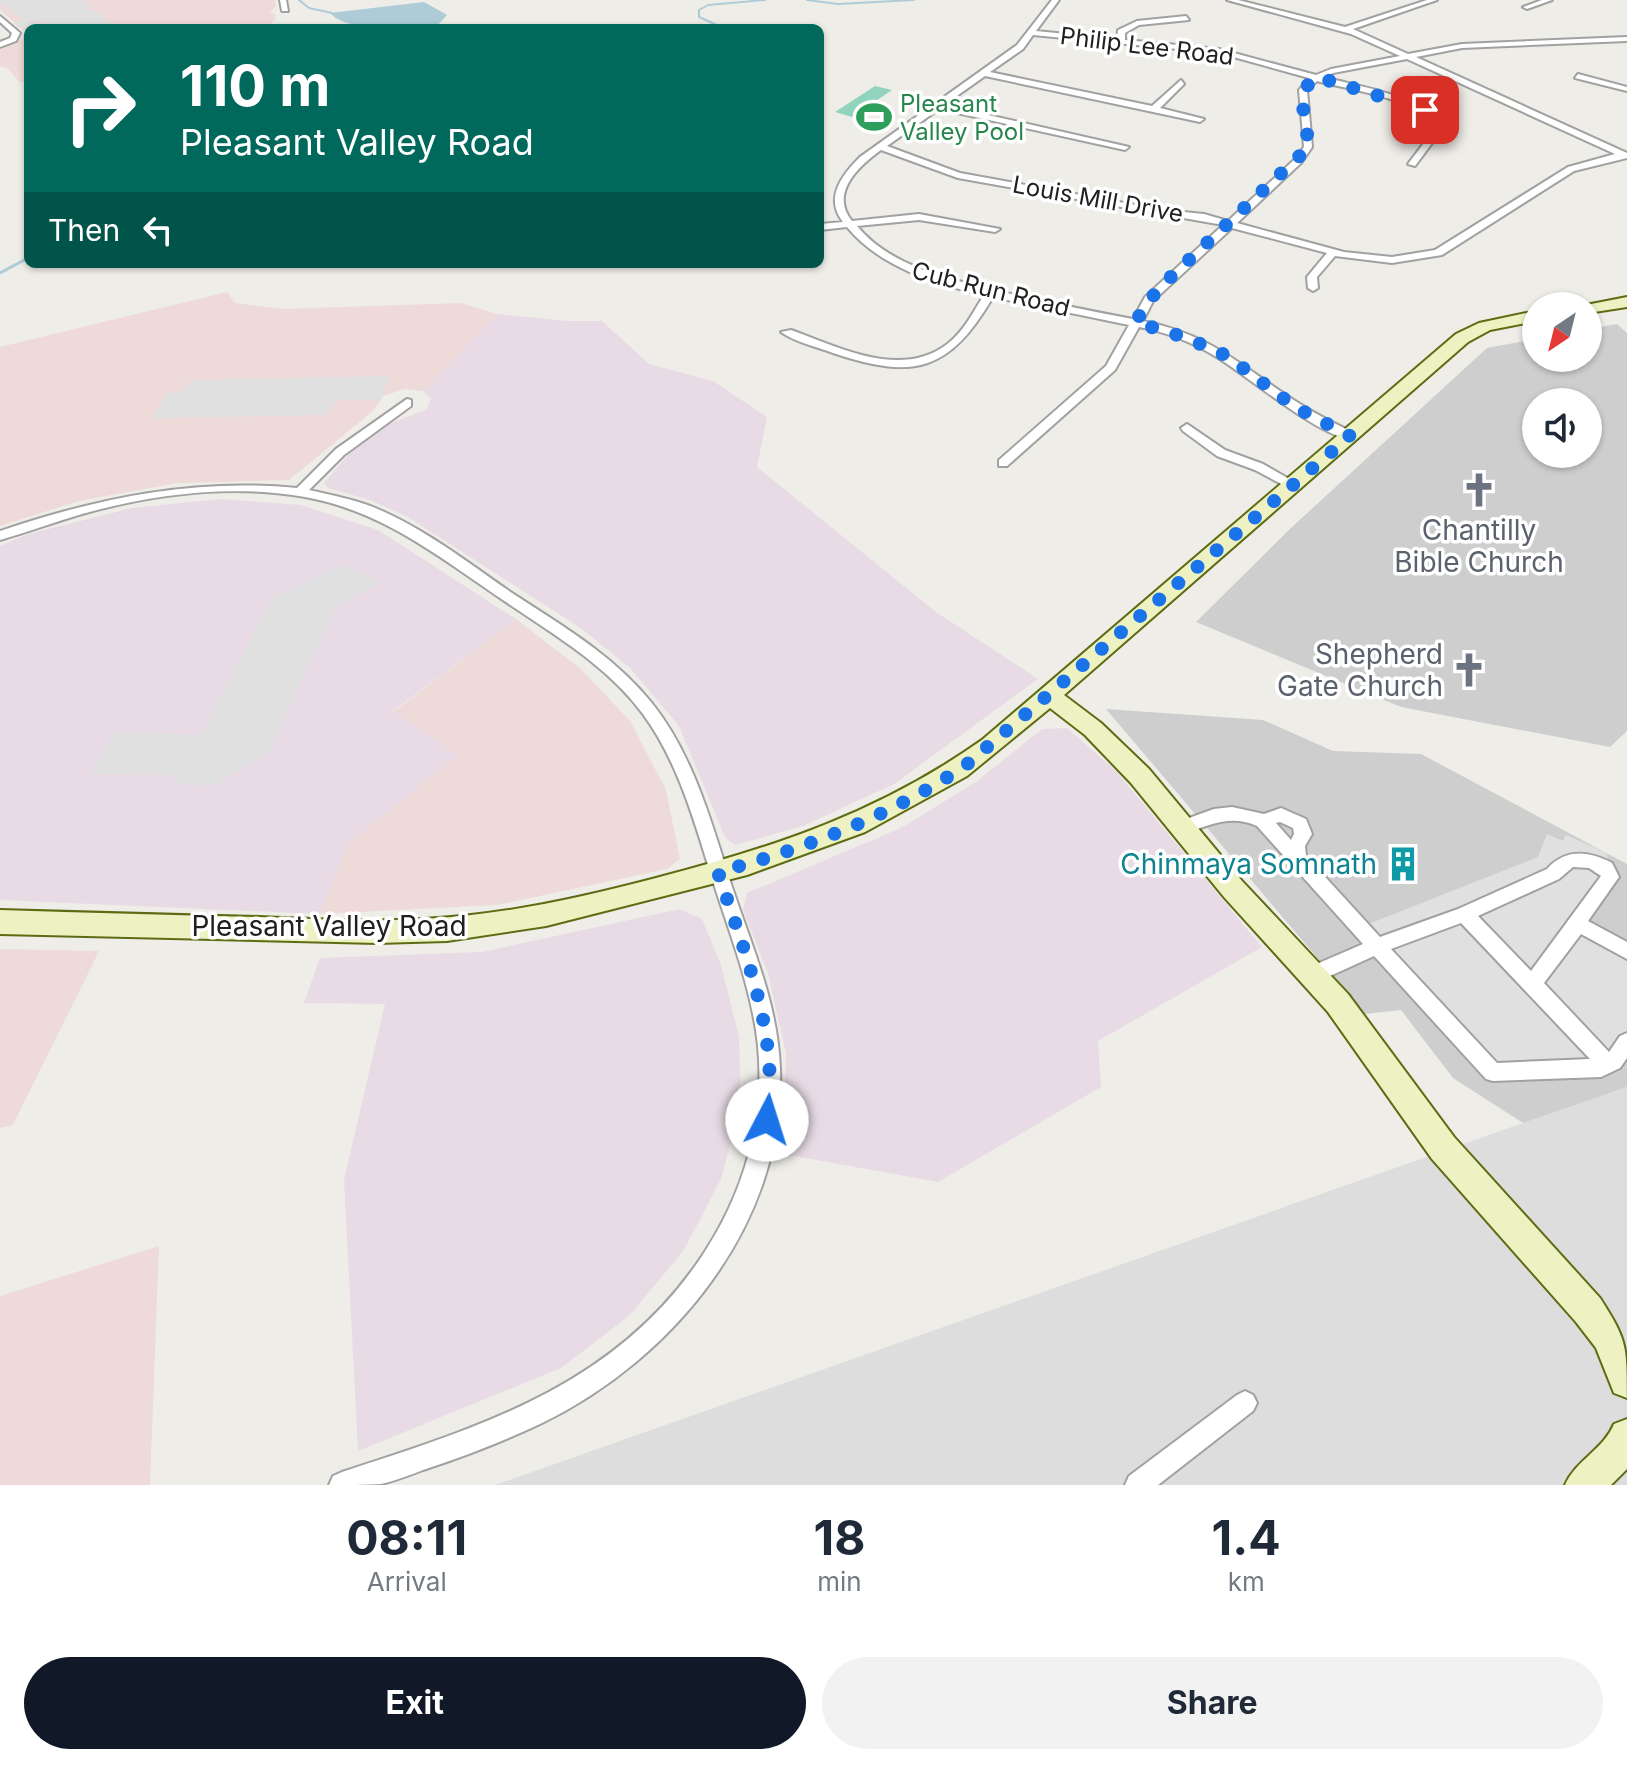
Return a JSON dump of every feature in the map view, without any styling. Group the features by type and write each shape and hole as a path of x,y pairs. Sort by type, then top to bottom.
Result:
{"main road":[{"path":"1602,306 1627,302"},
{"name":"Pleasant Valley Road","path":"0,922 353,932 448,929 563,912 784,854 859,826 894,809 965,766 1471,332 1522,319"},
{"path":"1048,695 1110,745 1367,1039 1443,1148 1608,1336 1627,1380"},
{"path":"1584,1485 1625,1445 1627,1437"}],"street":[{"path":"283,0 285,9"},
{"path":"847,224 839,198 846,176 881,147 1020,47 1056,0"},
{"path":"1230,0 1347,29 1625,155"},
{"path":"1252,5 1263,0"},
{"path":"1347,29 1434,0"},
{"path":"1527,7 1549,0"},
{"path":"0,18 16,33 13,39 0,45"},
{"path":"1121,42 1121,32 1130,25 1186,18"},
{"name":"Philip Lee Road","path":"1032,33 1219,51 1411,104 1434,117 1439,127 1412,164"},
{"path":"1003,463 1111,368 1135,322 1158,289 1307,149 1302,94 1317,77 1339,69 1472,45 1627,39"},
{"path":"984,73 1200,119"},
{"path":"1578,76 1627,89"},
{"path":"1154,109 1181,82"},
{"path":"938,106 1125,147"},
{"name":"Louis Mill Drive","path":"881,147 958,175 1230,223 1333,252 1392,260 1432,255 1448,248 1571,169 1625,155"},
{"path":"824,227 919,217 995,229"},
{"name":"Cub Run Road","path":"847,224 855,236 871,248 909,270 991,292 1135,322 1187,338 1227,356 1295,407 1350,436"},
{"path":"1313,288 1312,277 1333,252"},
{"path":"787,332 869,360 899,363 922,360 953,345 991,292"},
{"path":"300,492 340,452 407,403"},
{"path":"1187,428 1221,453 1292,484"},
{"path":"0,536 82,510 147,496 234,489 300,492 349,503 395,521 610,668 648,709 677,757 756,991 770,1061 765,1136 747,1195 729,1233 705,1271 661,1325 588,1386 546,1411 503,1431 342,1485"},
{"path":"1184,827 1225,811 1247,814 1263,821 1493,1072 1608,1065 1627,1042"},
{"path":"1263,821 1281,815 1300,824 1303,834 1296,846 1297,858"},
{"path":"1312,975 1377,946 1464,914 1553,874 1564,862 1579,858 1606,868 1610,877 1532,984"},
{"path":"1464,914 1608,1065"},
{"path":"1575,925 1582,923 1627,951"},
{"path":"1138,1485 1245,1403"}],"shaded area":[{"path":"0,0 275,0 276,6 270,12 276,15 270,24 24,24 24,30 0,10"},
{"path":"0,0 83,0 91,6 82,9 92,9 113,24 46,24 43,21 24,24 24,27 19,28 13,23 24,20 0,4"},
{"path":"24,34 24,83 0,66 0,49 22,39"},
{"path":"227,292 235,303 282,309 460,303 498,314 423,391 405,389 383,396 373,411 289,480 178,483 79,501 0,526 0,347"},
{"path":"498,314 602,321 649,364 713,381 767,417 757,467 936,612 1038,679 894,784 803,826 735,845 725,837 679,726 631,669 582,629 408,517 370,500 328,488 324,483 349,454 384,426 427,409 431,398 423,391"},
{"path":"1617,324 1627,333 1627,731 1610,747 1401,707 1196,622 1292,527 1487,348 1522,342 1522,372 1602,372 1602,327"},
{"path":"389,376 381,400 337,400 327,415 151,418 169,392 181,393 192,380"},
{"path":"220,499 301,505 378,530 516,619 393,711 458,755 348,844 320,914 0,900 0,546 28,534 132,508"},
{"path":"342,564 381,583 336,606 267,755 213,786 174,783 178,775 90,774 115,732 201,735 272,598"},
{"path":"516,619 581,669 630,721 666,790 680,859 667,869 497,905 320,914 348,844 457,756 393,712"},
{"path":"1106,709 1263,720 1333,751 1421,754 1627,864 1627,1087 1523,1123 1453,1078 1401,1010 1365,1014"},
{"path":"1067,728 1115,770 1262,947 1098,1041 1101,1087 938,1182 783,1154 786,1053 768,973 743,910 747,893 901,828 976,782 1042,729"},
{"path":"1547,834 1563,841 1566,835 1607,853 1609,877 1574,925 1627,951 1627,1040 1613,1062 1493,1071 1361,927 1538,857"},
{"path":"680,909 702,919 721,965 739,1037 741,1102 721,1179 684,1250 629,1316 561,1368 358,1451 344,1180 385,1004 304,1003 320,958 482,952"},
{"path":"0,949 99,951 13,1125 0,1128"},
{"path":"1627,1087 1627,1485 495,1485 1523,1123"},
{"path":"159,1246 150,1485 0,1485 0,1296"}],"green space":[{"path":"875,86 892,90 852,117 835,112"}],"water":[{"path":"424,2 447,15 439,24 350,24 330,13"}],"waterway":[{"path":"299,0 309,8 332,13"},
{"path":"715,24 699,17 699,10 708,5 765,0"},
{"path":"807,0 838,4 914,0"},
{"path":"0,273 24,260"}],"place":[{"name":"Pleasant Valley Pool","path":"874,117"},
{"name":"Chantilly Bible Church","path":"1479,490"},
{"name":"Shepherd Gate Church","path":"1469,670"},
{"name":"Chinmaya Somnath","path":"1403,864"}],"route":[{"path":"767,1120 770,1061 765,1025 718,872 784,854 859,826 894,809 965,766 1247,521 1350,436 1304,413 1227,356 1187,338 1135,322 1158,289 1296,163 1307,149 1302,94 1310,81 1317,77 1425,110"}]}
